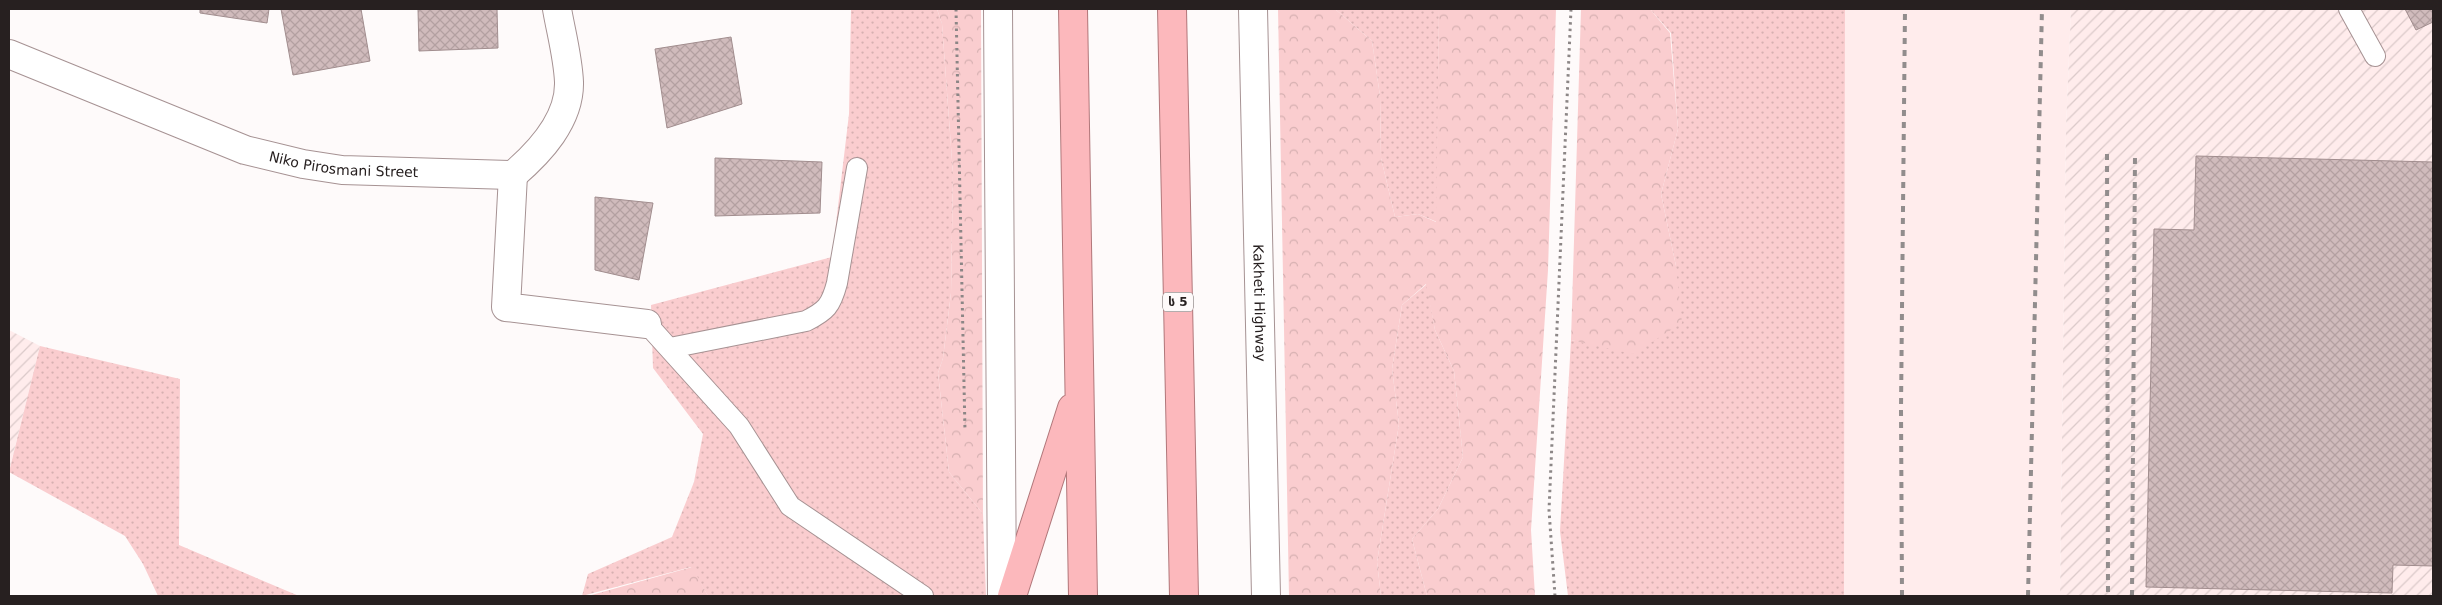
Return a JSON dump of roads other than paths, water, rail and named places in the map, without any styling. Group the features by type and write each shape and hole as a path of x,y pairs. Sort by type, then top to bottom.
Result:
{"highway":[{"path":"1073,9 1083,596"},
{"name":"ს 5","path":"1172,9 1184,596"},
{"path":"1012,596 1079,387"}],"street":[{"path":"557,9 569,82 565,112 551,135 513,175 506,307 647,324"},
{"path":"998,9 1002,596"},
{"name":"Kakheti Highway","path":"1253,9 1266,596"},
{"name":"Niko Pirosmani Street","path":"9,54 245,150 303,164 342,170 513,175"}],"lane":[{"path":"2349,9 2375,56"},
{"path":"670,348 806,321 823,313 833,299 835,291 857,168"},
{"path":"647,324 740,426 790,506 923,596"}],"railway":[{"path":"1902,596 1901,409 1905,9"},
{"path":"2028,596 2042,9"},
{"path":"2107,154 2108,596"},
{"path":"2132,596 2135,154"}]}
